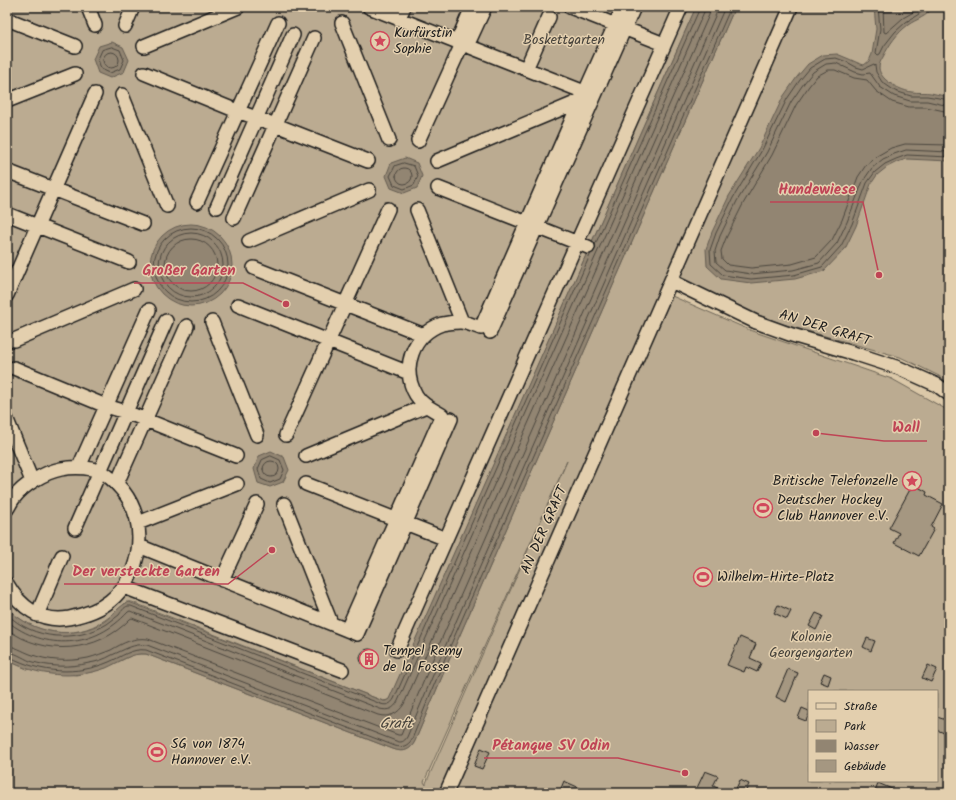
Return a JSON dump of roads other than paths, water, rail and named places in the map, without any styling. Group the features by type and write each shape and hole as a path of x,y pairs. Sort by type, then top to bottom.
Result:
{"street":[{"path":"88,7 95,25"},
{"path":"125,26 133,7"},
{"path":"144,46 238,7"},
{"path":"369,7 401,13 462,44 526,69 586,96"},
{"path":"462,44 472,7"},
{"path":"418,141 462,44 485,7"},
{"path":"570,7 664,44"},
{"path":"620,26 623,7"},
{"path":"490,332 532,225 586,96 620,26 634,7"},
{"path":"397,650 446,539 582,245 664,44 681,7"},
{"name":"AN DER GRAFT","path":"446,793 791,7"},
{"path":"526,69 549,17"},
{"path":"7,19 75,46"},
{"path":"197,202 278,23"},
{"path":"342,23 389,140"},
{"path":"217,207 293,35"},
{"path":"234,218 314,38"},
{"path":"144,73 237,111 368,161"},
{"path":"7,101 75,74"},
{"path":"7,295 95,94"},
{"path":"122,95 167,206"},
{"path":"438,161 586,96"},
{"path":"7,172 143,224"},
{"path":"438,188 582,245"},
{"path":"249,241 368,190"},
{"path":"286,435 388,209"},
{"path":"417,210 462,322"},
{"path":"7,214 129,262"},
{"path":"139,546 357,634 442,415 426,406 416,395 411,384 409,373 409,364 412,353 418,341 424,335 443,324 462,322 481,328 532,225"},
{"path":"254,268 424,335"},
{"name":"AN DER GRAFT","path":"671,281 756,322 792,335 898,368 937,385 949,394"},
{"path":"14,340 134,289"},
{"path":"238,305 409,373"},
{"path":"79,467 149,310"},
{"path":"75,528 166,321"},
{"path":"212,322 257,435"},
{"path":"116,483 187,326"},
{"path":"14,368 106,406 126,412 236,456"},
{"path":"306,456 426,406"},
{"path":"401,521 451,419"},
{"path":"7,420 32,481"},
{"path":"7,509 10,496 32,481 55,470 79,467 100,471 116,483 127,497 134,510 138,523 139,546 135,565 124,587 111,601 97,610 83,616 53,619 36,615 21,604 7,584"},
{"path":"138,523 237,484"},
{"path":"306,484 446,539"},
{"path":"222,580 257,504"},
{"path":"284,504 331,623"},
{"path":"36,615 62,556"},
{"path":"124,587 342,670"}],"water":[{"name":"Graft","path":"696,7 735,7 452,653 415,741 409,749 400,751 393,749 146,654 130,656 106,668 94,672 68,675 43,673 30,670 7,660 7,608 17,617 41,629 67,633 93,627 105,621 129,602 383,701 389,699"},
{"path":"874,7 932,7 922,18 908,25 897,35 882,59 879,68 880,73 887,81 903,90 931,93 949,97 949,161 907,159 887,167 877,175 871,184 856,226 845,249 824,271 795,279 751,283 721,279 707,266 706,249 712,232 729,196 759,148 783,97 808,64 823,55 837,54 864,65 869,61 872,54 876,29"},
{"path":"112,42 123,47 129,60 124,72 110,78 98,73 93,59 99,46"},
{"path":"405,158 417,163 422,176 417,188 404,193 391,188 386,176 391,163"},
{"path":"191,224 207,227 220,236 229,249 232,265 229,281 220,294 207,303 191,306 175,303 162,294 153,281 150,265 153,249 162,236 175,227"},
{"path":"271,451 284,457 289,470 283,482 270,487 258,483 254,469 259,456"}],"place":[{"name":"Kurfürstin Sophie","path":"380,41"},
{"name":"Hundewiese","path":"879,275"},
{"name":"Großer Garten","path":"286,304"},
{"name":"Wall","path":"816,433"},
{"name":"Britische Telefonzelle","path":"912,481"},
{"name":"Deutscher Hockey Club Hannover e.V.","path":"763,508"},
{"name":"Der versteckte Garten","path":"272,550"},
{"name":"Wilhelm-Hirte-Platz","path":"703,577"},
{"name":"Tempel Remy de la Fosse","path":"369,659"},
{"name":"SG von 1874 Hannover e.V.","path":"157,752"},
{"name":"Pétanque SV Odin","path":"685,773"}],"park label":[{"name":"Boskettgarten","path":"564,40"},
{"name":"Kolonie Georgengarten","path":"811,646"}]}
